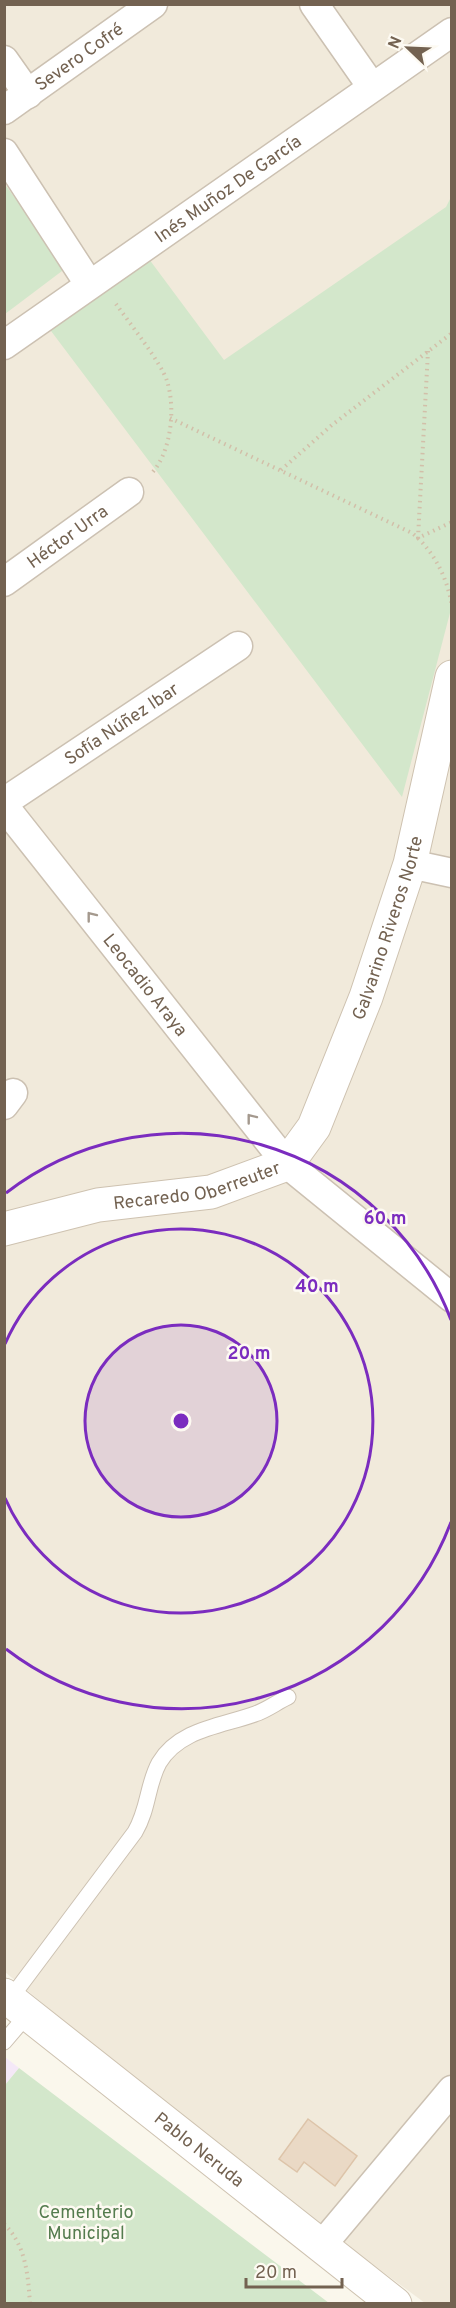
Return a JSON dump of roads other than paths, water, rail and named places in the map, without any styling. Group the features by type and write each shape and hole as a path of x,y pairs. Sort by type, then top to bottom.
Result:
{"street":[{"name":"Severo Cofré","path":"4,110 153,4"},
{"path":"314,4 372,87"},
{"name":"Inés Muñoz De García","path":"4,345 452,32"},
{"path":"4,60 28,94"},
{"path":"4,153 93,281"},
{"name":"Héctor Urra","path":"4,582 129,492"},
{"name":"Sofía Núñez Ibar","path":"4,804 238,646"},
{"name":"Galvarino Riveros Norte","path":"287,1164 314,1127 366,997 410,864 451,680"},
{"name":"Leocadio Araya","path":"4,804 287,1164"},
{"path":"410,864 452,873"},
{"name":"Recaredo Oberreuter","path":"4,1229 99,1205 211,1192 287,1164 452,1298"},
{"name":"Pablo Neruda","path":"14,2002 395,2304"},
{"path":"322,2245 452,2090"}],"lane":[{"path":"4,2042 14,2002 135,1832 147,1808 154,1772 168,1750 189,1735 257,1713 288,1697"}],"park label":[{"name":"Cementerio Municipal","path":"86,2222"}]}
